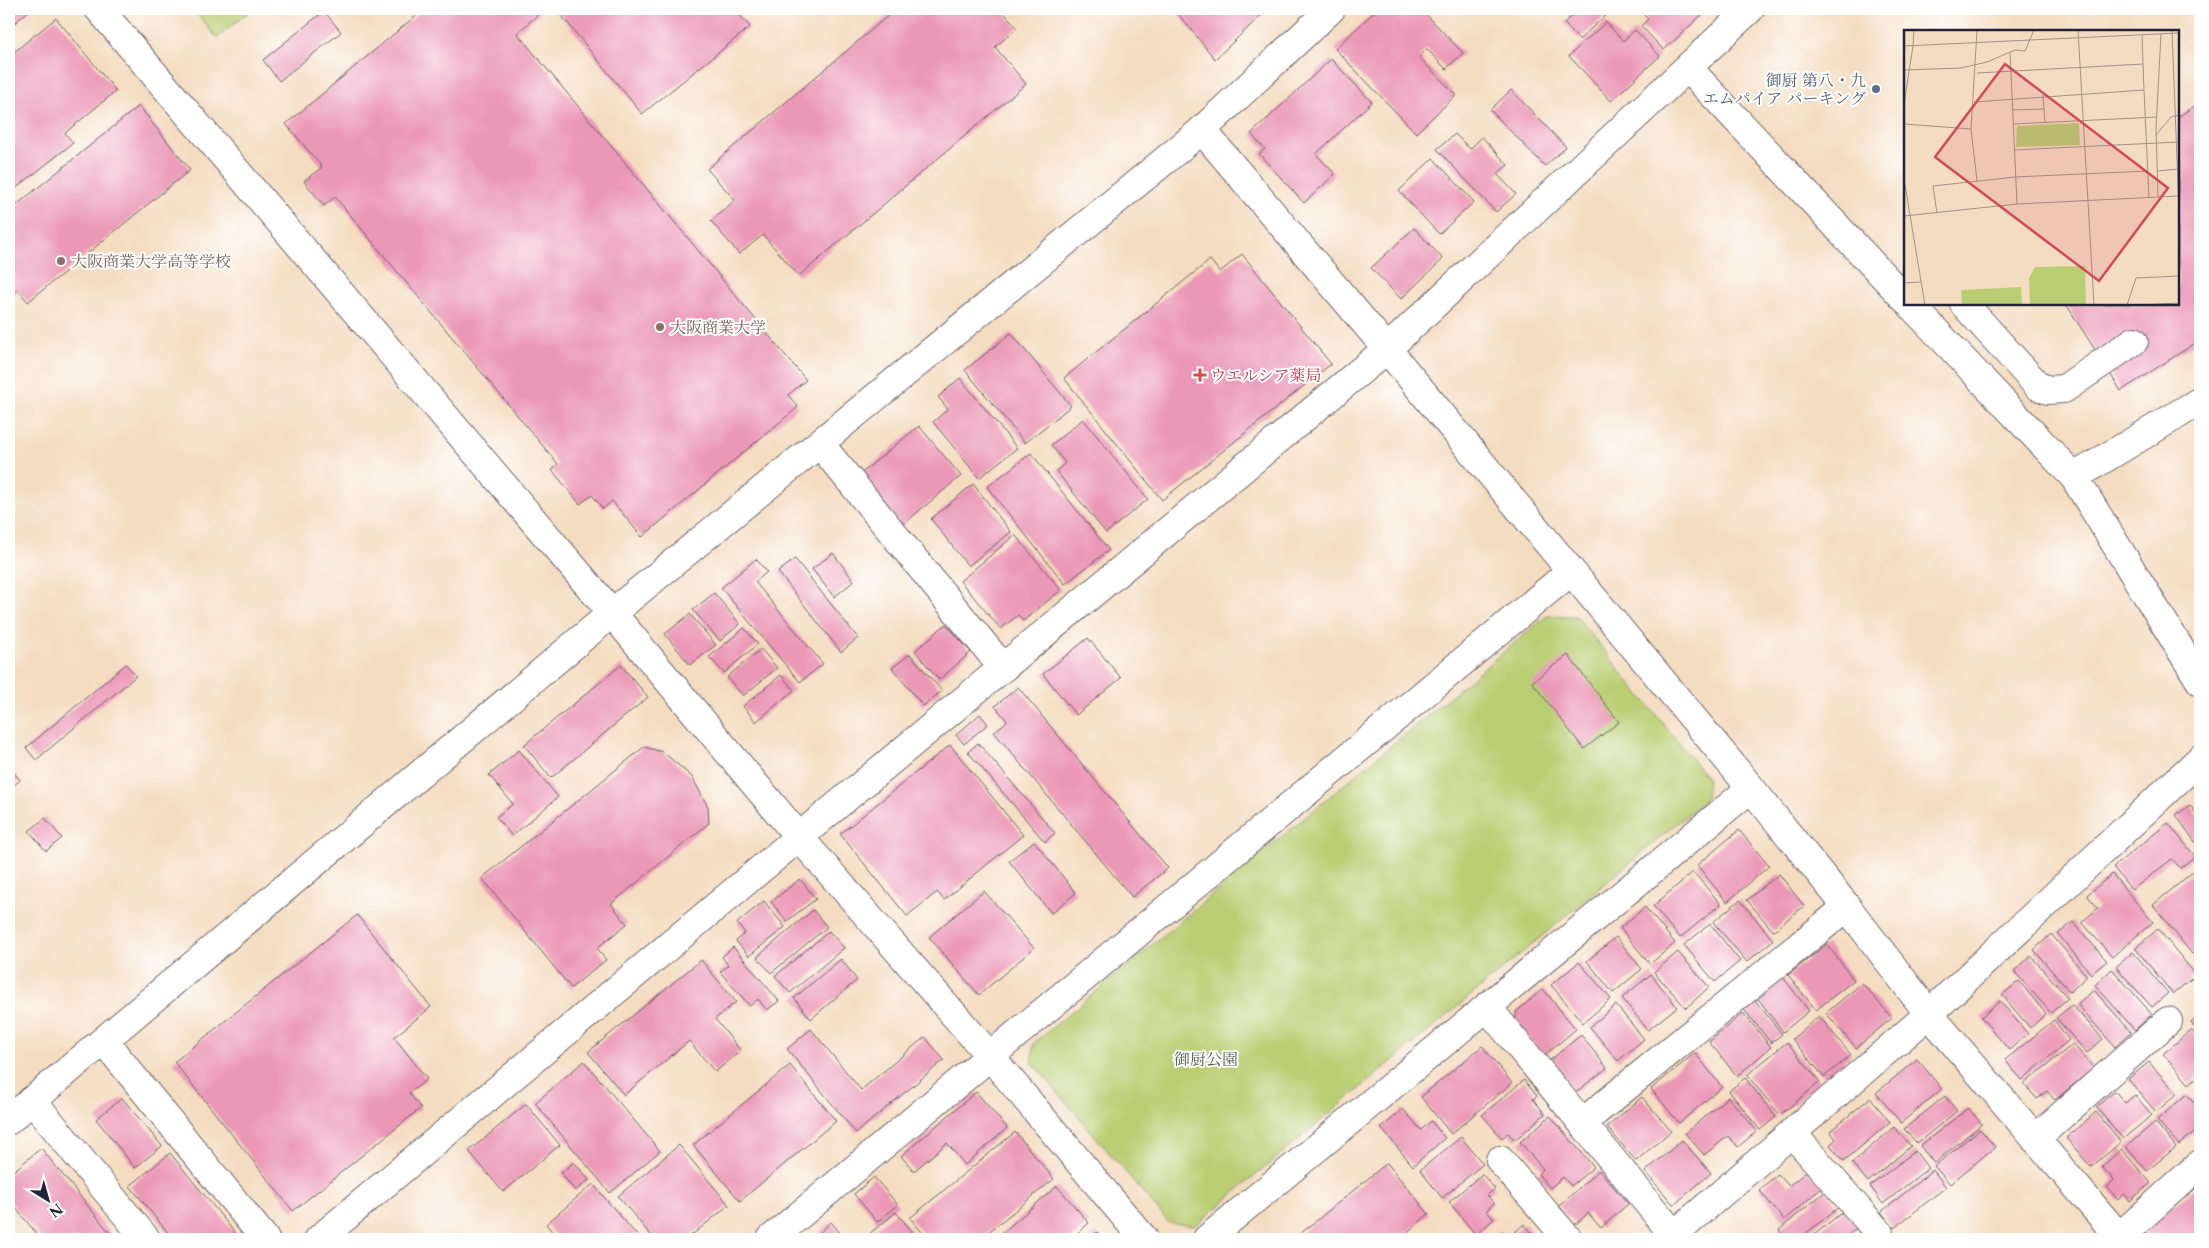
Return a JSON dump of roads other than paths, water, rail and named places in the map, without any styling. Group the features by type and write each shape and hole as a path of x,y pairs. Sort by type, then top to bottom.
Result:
{"street":[{"path":"99,9 612,613 799,837 990,1056 1144,1239"},
{"path":"9,1120 612,613 1202,130 1331,9"},
{"path":"319,1239 799,837 1387,349 1750,9"},
{"path":"1688,68 1900,282"},
{"path":"1202,130 1387,349 1751,788 1847,906 1930,1014 2119,1239 2200,1164"},
{"path":"1911,305 2074,477 2200,681"},
{"path":"1965,305 2038,386 2048,390 2064,389 2134,341"},
{"path":"2074,477 2200,401"},
{"path":"820,444 1003,668"},
{"path":"771,1239 1570,572"},
{"path":"1487,1007 1583,1122 1672,1237 1930,1014 2200,759"},
{"path":"1207,1239 1751,788"},
{"path":"1583,1122 1847,906"},
{"path":"2035,1139 2168,1021"},
{"path":"104,1041 265,1239"},
{"path":"32,1100 146,1239"},
{"path":"1792,1133 1879,1233"},
{"path":"1500,1160 1568,1239"}],"place":[{"name":"御厨 第八・九 エムパイア パーキング","path":"1876,89"},
{"name":"大阪商業大学高等学校","path":"61,261"},
{"name":"大阪商業大学","path":"660,327"},
{"name":"ウエルシア薬局","path":"1200,375"}],"park label":[{"name":"御厨公園","path":"1206,1059"}]}
